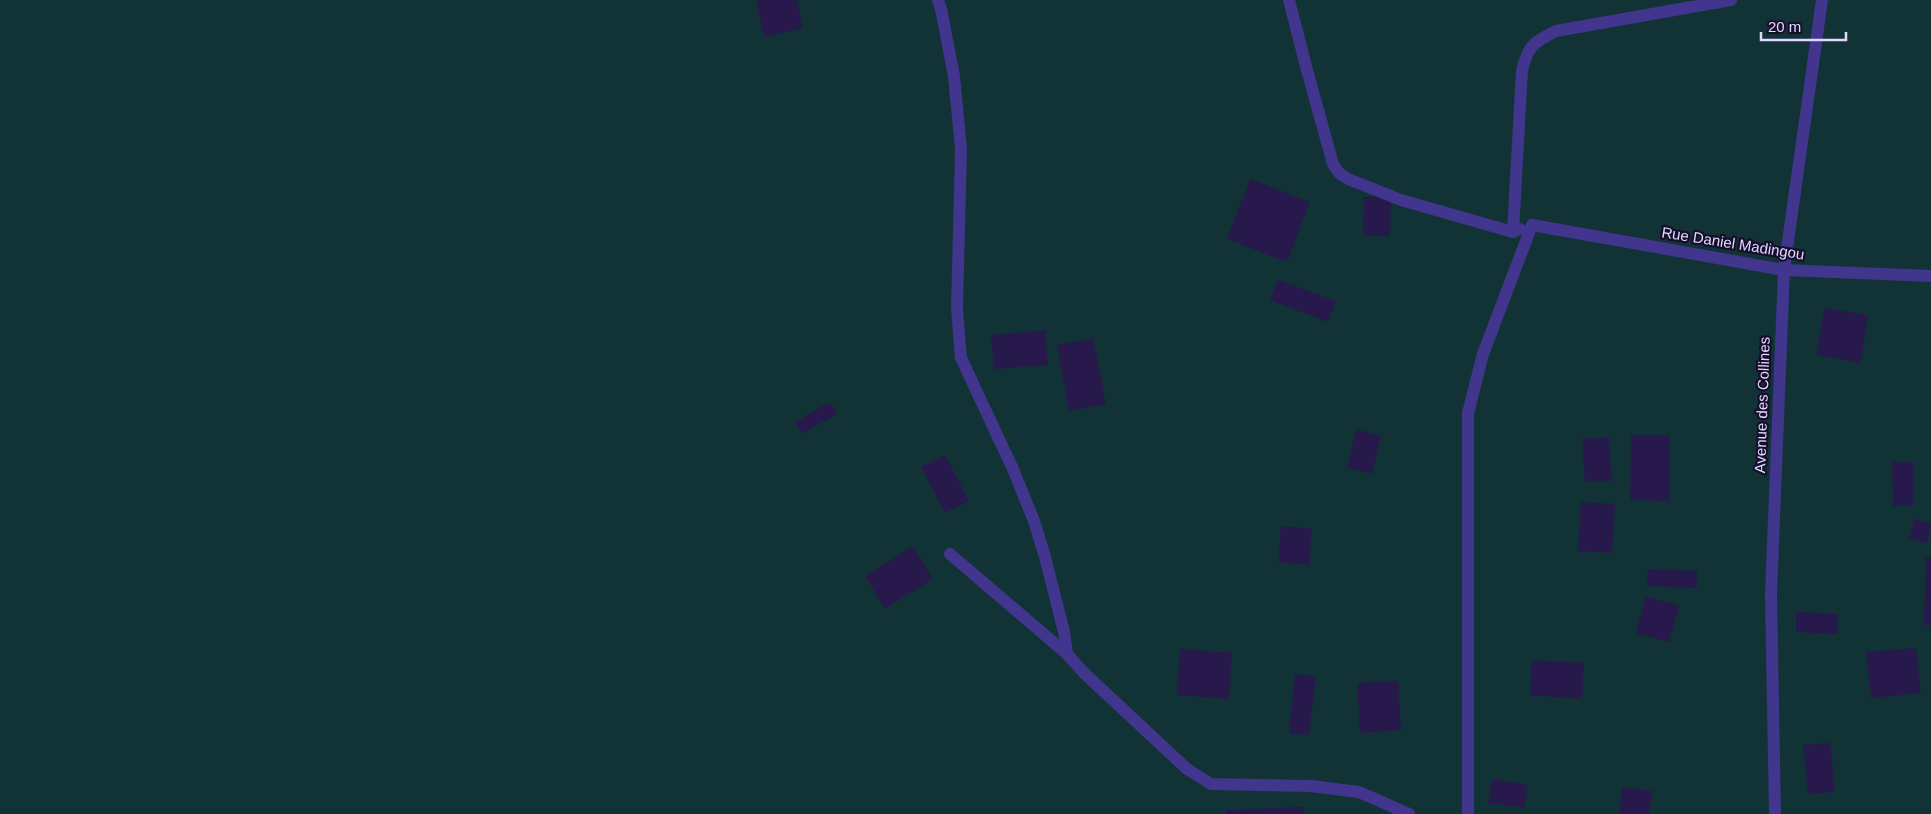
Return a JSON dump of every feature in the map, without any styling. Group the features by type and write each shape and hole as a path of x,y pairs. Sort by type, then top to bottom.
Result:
{"street":[{"path":"938,0 954,76 961,149 957,310 961,358 1014,469 1034,521 1064,632 1067,654"},
{"path":"1289,0 1331,154 1334,164 1340,173 1348,180 1401,200 1513,232 1532,225"},
{"path":"1513,232 1522,71 1526,53 1537,41 1556,31 1731,0"},
{"name":"Avenue des Collines","path":"1775,814 1771,594 1784,270 1822,0"},
{"path":"1468,814 1468,413 1483,354 1532,225"},
{"name":"Rue Daniel Madingou","path":"1532,225 1784,270 1931,276"},
{"path":"950,554 1067,654 1084,673 1186,769 1211,784 1311,786 1358,792 1409,814"}],"green space":[{"path":"0,0 1931,0 1931,814 0,814"}],"building":[{"path":"797,0 803,28 764,37 756,1"},
{"path":"1250,179 1310,202 1287,262 1227,239"},
{"path":"1364,197 1391,197 1390,236 1363,236"},
{"path":"1278,280 1336,301 1328,322 1270,300"},
{"path":"1824,308 1868,315 1861,363 1817,355"},
{"path":"1045,330 1048,365 994,369 991,335"},
{"path":"1093,338 1106,404 1069,411 1057,345"},
{"path":"830,402 837,414 801,434 795,422"},
{"path":"1356,429 1381,436 1372,474 1347,468"},
{"path":"1631,435 1670,435 1670,501 1630,500"},
{"path":"1609,437 1612,481 1585,482 1582,439"},
{"path":"945,455 969,501 945,513 921,467"},
{"path":"1892,462 1913,462 1913,506 1893,506"},
{"path":"1581,502 1615,504 1612,553 1578,551"},
{"path":"1914,519 1931,523 1927,543 1909,539"},
{"path":"1281,526 1312,529 1309,565 1278,562"},
{"path":"913,546 933,579 885,609 865,576"},
{"path":"1926,557 1931,557 1931,625 1924,625"},
{"path":"1648,569 1697,571 1697,588 1647,586"},
{"path":"1646,596 1679,606 1669,642 1636,633"},
{"path":"1796,612 1838,614 1837,634 1796,632"},
{"path":"1916,648 1921,693 1871,698 1866,652"},
{"path":"1180,649 1232,653 1229,699 1177,695"},
{"path":"1532,660 1584,663 1582,699 1530,695"},
{"path":"1295,674 1316,676 1309,735 1289,733"},
{"path":"1398,681 1401,730 1360,733 1357,683"},
{"path":"1830,743 1835,792 1808,794 1803,745"},
{"path":"1492,779 1528,785 1524,808 1488,803"},
{"path":"1622,787 1652,791 1649,814 1619,814"},
{"path":"1304,807 1304,814 1226,814 1226,810"}]}
